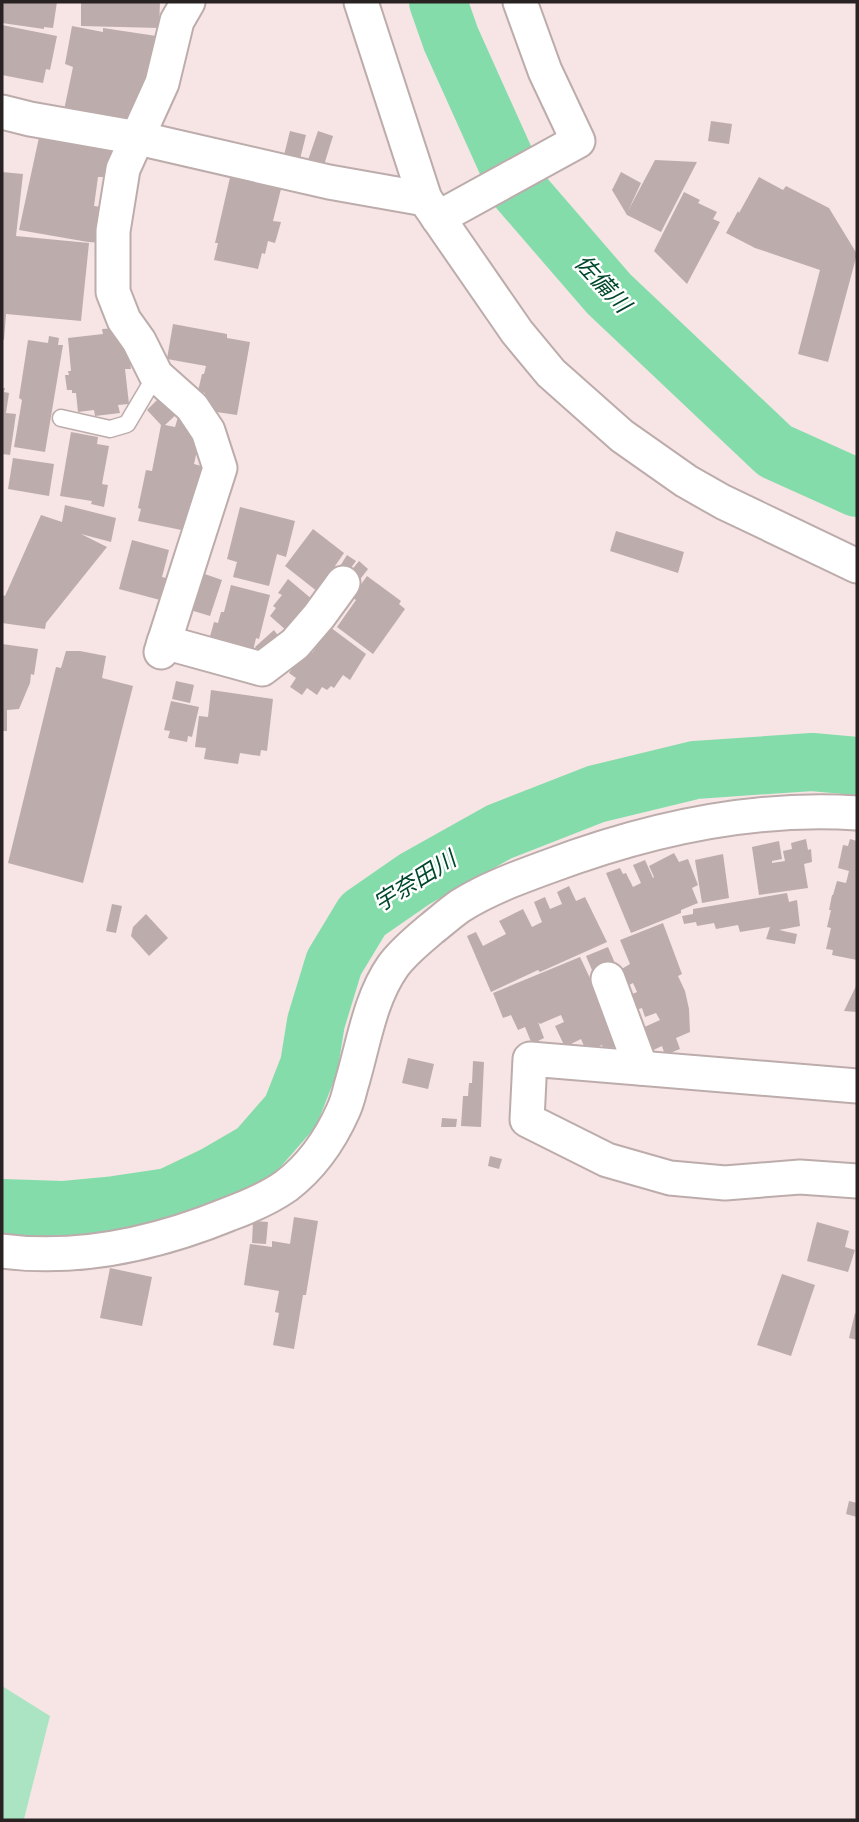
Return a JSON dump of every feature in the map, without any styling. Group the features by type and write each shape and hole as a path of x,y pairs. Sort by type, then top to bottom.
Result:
{"street":[{"path":"188,2 177,21 162,83 123,169 113,231 113,292 124,320 139,341 156,375 192,407 208,431 220,468 163,647 262,669 295,644 343,583"},
{"path":"361,2 431,209 517,332 551,373 622,436 686,481 723,502 857,566"},
{"path":"2,112 138,138 330,182 431,209 578,141 545,71 520,2"},
{"path":"2,1251 29,1254 71,1253 117,1247 221,1218 250,1206 285,1186 310,1164 328,1140 344,1109 377,998 393,966 419,939 458,907 501,884 615,843 710,822 776,813 857,813"},
{"path":"608,979 641,1068"},
{"path":"857,1086 530,1059 527,1120 607,1160 670,1178 725,1183 800,1177 857,1181"}],"lane":[{"path":"61,418 110,429 127,424 156,375"}],"green space":[{"path":"2,1686 50,1716 24,1819 2,1820"}],"building":[{"path":"3,2 57,2 53,28 2,23"},
{"path":"81,2 160,2 159,28 81,26"},
{"path":"2,25 57,36 50,70 46,69 43,83 2,75"},
{"path":"72,26 103,32 103,28 163,37 128,128 63,115 73,67 65,64"},
{"path":"711,121 732,124 729,144 708,141"},
{"path":"41,128 120,143 112,177 98,177 94,206 109,208 106,243 19,230"},
{"path":"290,131 306,135 299,163 283,159"},
{"path":"318,131 333,136 324,165 308,160"},
{"path":"655,160 697,162 661,232 627,215 612,190 621,172 641,183 628,211"},
{"path":"2,172 23,174 16,236 89,243 81,321 6,314 2,340"},
{"path":"231,173 282,185 273,221 281,222 275,243 268,241 258,269 214,260 218,243 215,243"},
{"path":"759,177 783,190 786,186 829,208 857,254 828,362 798,354 820,270 755,248 726,233"},
{"path":"684,192 700,200 698,203 717,212 713,219 720,222 687,284 654,251"},
{"path":"173,324 227,334 227,338 250,342 237,415 203,410 205,393 198,391 206,366 167,359"},
{"path":"119,328 127,343 131,369 125,369 129,404 118,405 120,413 95,416 94,410 78,412 76,393 67,390 65,375 69,375 68,371 71,371 68,338 103,334 102,329"},
{"path":"49,336 59,338 58,345 63,345 45,452 14,447 28,340 48,343"},
{"path":"2,388 9,393 6,413 16,414 10,455 2,454"},
{"path":"163,394 180,411 165,425 175,427 178,417 192,420 201,433 194,464 205,467 191,532 138,521 146,470 152,471 161,425 147,410"},
{"path":"71,432 98,437 97,444 109,446 102,484 108,485 104,507 91,504 92,501 60,496"},
{"path":"13,458 54,464 49,496 8,489"},
{"path":"65,505 116,518 111,542 81,534 107,547 46,623 45,629 2,623 2,595 5,596 41,515 62,522"},
{"path":"240,507 295,521 286,557 277,554 269,586 233,577 237,562 227,559"},
{"path":"313,529 344,553 335,566 337,568 318,592 285,566"},
{"path":"616,531 684,552 678,573 610,551"},
{"path":"132,540 169,550 162,577 166,578 160,600 119,589"},
{"path":"347,555 356,561 345,576 337,571"},
{"path":"359,561 368,569 355,586 345,578"},
{"path":"199,572 222,580 210,616 187,609"},
{"path":"367,576 401,601 399,604 405,609 373,654 337,627 356,600 352,597"},
{"path":"288,579 313,600 287,631 270,616 276,608 273,606 282,595 278,593"},
{"path":"231,585 270,595 259,639 256,638 253,651 209,640 214,622 218,623 221,612 224,612"},
{"path":"330,627 366,654 350,680 343,675 334,688 331,686 327,690 322,687 317,695 307,688 302,695 290,687 296,678 289,673 306,648 312,653"},
{"path":"274,630 279,637 260,653 255,647"},
{"path":"2,644 38,649 34,675 31,674 19,709 7,710 7,731 2,731"},
{"path":"66,651 106,656 102,678 133,686 83,883 8,863 56,667 61,668"},
{"path":"176,681 194,685 190,703 172,699"},
{"path":"211,690 273,699 267,751 261,750 260,756 240,753 238,764 204,759 206,748 195,747 199,716 208,717"},
{"path":"171,701 199,707 192,737 188,736 187,742 168,738 170,731 164,730"},
{"path":"806,839 808,850 811,849 812,862 804,864 808,888 759,895 752,847 779,841 782,859 772,863 785,861 783,851 792,849 791,843"},
{"path":"850,839 857,841 857,960 832,955 833,950 826,949 831,928 827,927 832,895 837,881 846,883 849,871 838,868 843,845 848,846"},
{"path":"674,853 679,862 688,859 698,885 692,888 698,903 681,910 681,913 631,933 606,873 620,868 623,874 626,873 633,887 641,883 633,865 645,860 653,878 649,866"},
{"path":"723,854 729,898 702,903 695,860"},
{"path":"569,886 576,901 585,897 607,942 491,992 467,936 476,932 483,946 506,934 499,921 523,909 532,927 542,922 534,902 545,897 550,909 562,904 557,892"},
{"path":"787,893 789,902 797,900 800,926 779,930 797,934 795,944 766,939 770,927 740,932 738,925 716,929 714,923 697,926 696,922 684,924 682,916 693,914 693,909"},
{"path":"112,904 122,906 116,933 106,931"},
{"path":"146,914 168,938 149,956 131,936 133,927"},
{"path":"663,923 682,974 678,976 689,1009 690,1032 676,1038 680,1049 665,1055 662,1046 649,1052 640,1029 660,1020 656,1013 645,1017 642,1008 636,1010 630,995 637,992 633,983 627,986 620,970 630,964 620,940"},
{"path":"608,947 617,968 595,977 586,956"},
{"path":"580,957 621,1044 604,1051 602,1045 590,1050 588,1045 584,1046 581,1039 565,1047 555,1026 564,1022 561,1015 540,1024 538,1022 544,1038 532,1044 525,1027 518,1030 511,1015 503,1018 493,993"},
{"path":"857,984 857,1012 844,1011"},
{"path":"408,1058 434,1064 428,1089 402,1083"},
{"path":"473,1061 484,1062 481,1127 461,1126 463,1096 468,1096 469,1083 472,1083"},
{"path":"442,1118 457,1119 456,1127 441,1127"},
{"path":"490,1156 502,1159 499,1169 488,1166"},
{"path":"294,1217 318,1221 294,1349 273,1345 279,1313 275,1312 279,1291 244,1285 250,1244 272,1247 272,1241 290,1244"},
{"path":"253,1221 268,1222 266,1244 252,1243"},
{"path":"817,1222 849,1231 845,1247 855,1250 848,1272 807,1261"},
{"path":"110,1268 152,1277 142,1326 100,1318"},
{"path":"782,1274 815,1285 791,1356 757,1345"},
{"path":"855,1313 857,1314 857,1340 849,1338"},
{"path":"849,1501 857,1503 857,1517 846,1514"}],"waterway":[{"name":"佐備川","path":"438,2 451,39 519,190 609,294 775,451 857,488"},
{"name":"宇奈田川","path":"2,1208 62,1210 169,1197 256,1151 291,1111 309,1065 316,1022 334,963 363,915 415,879 499,832 596,794 695,770 812,762 857,766"}]}
